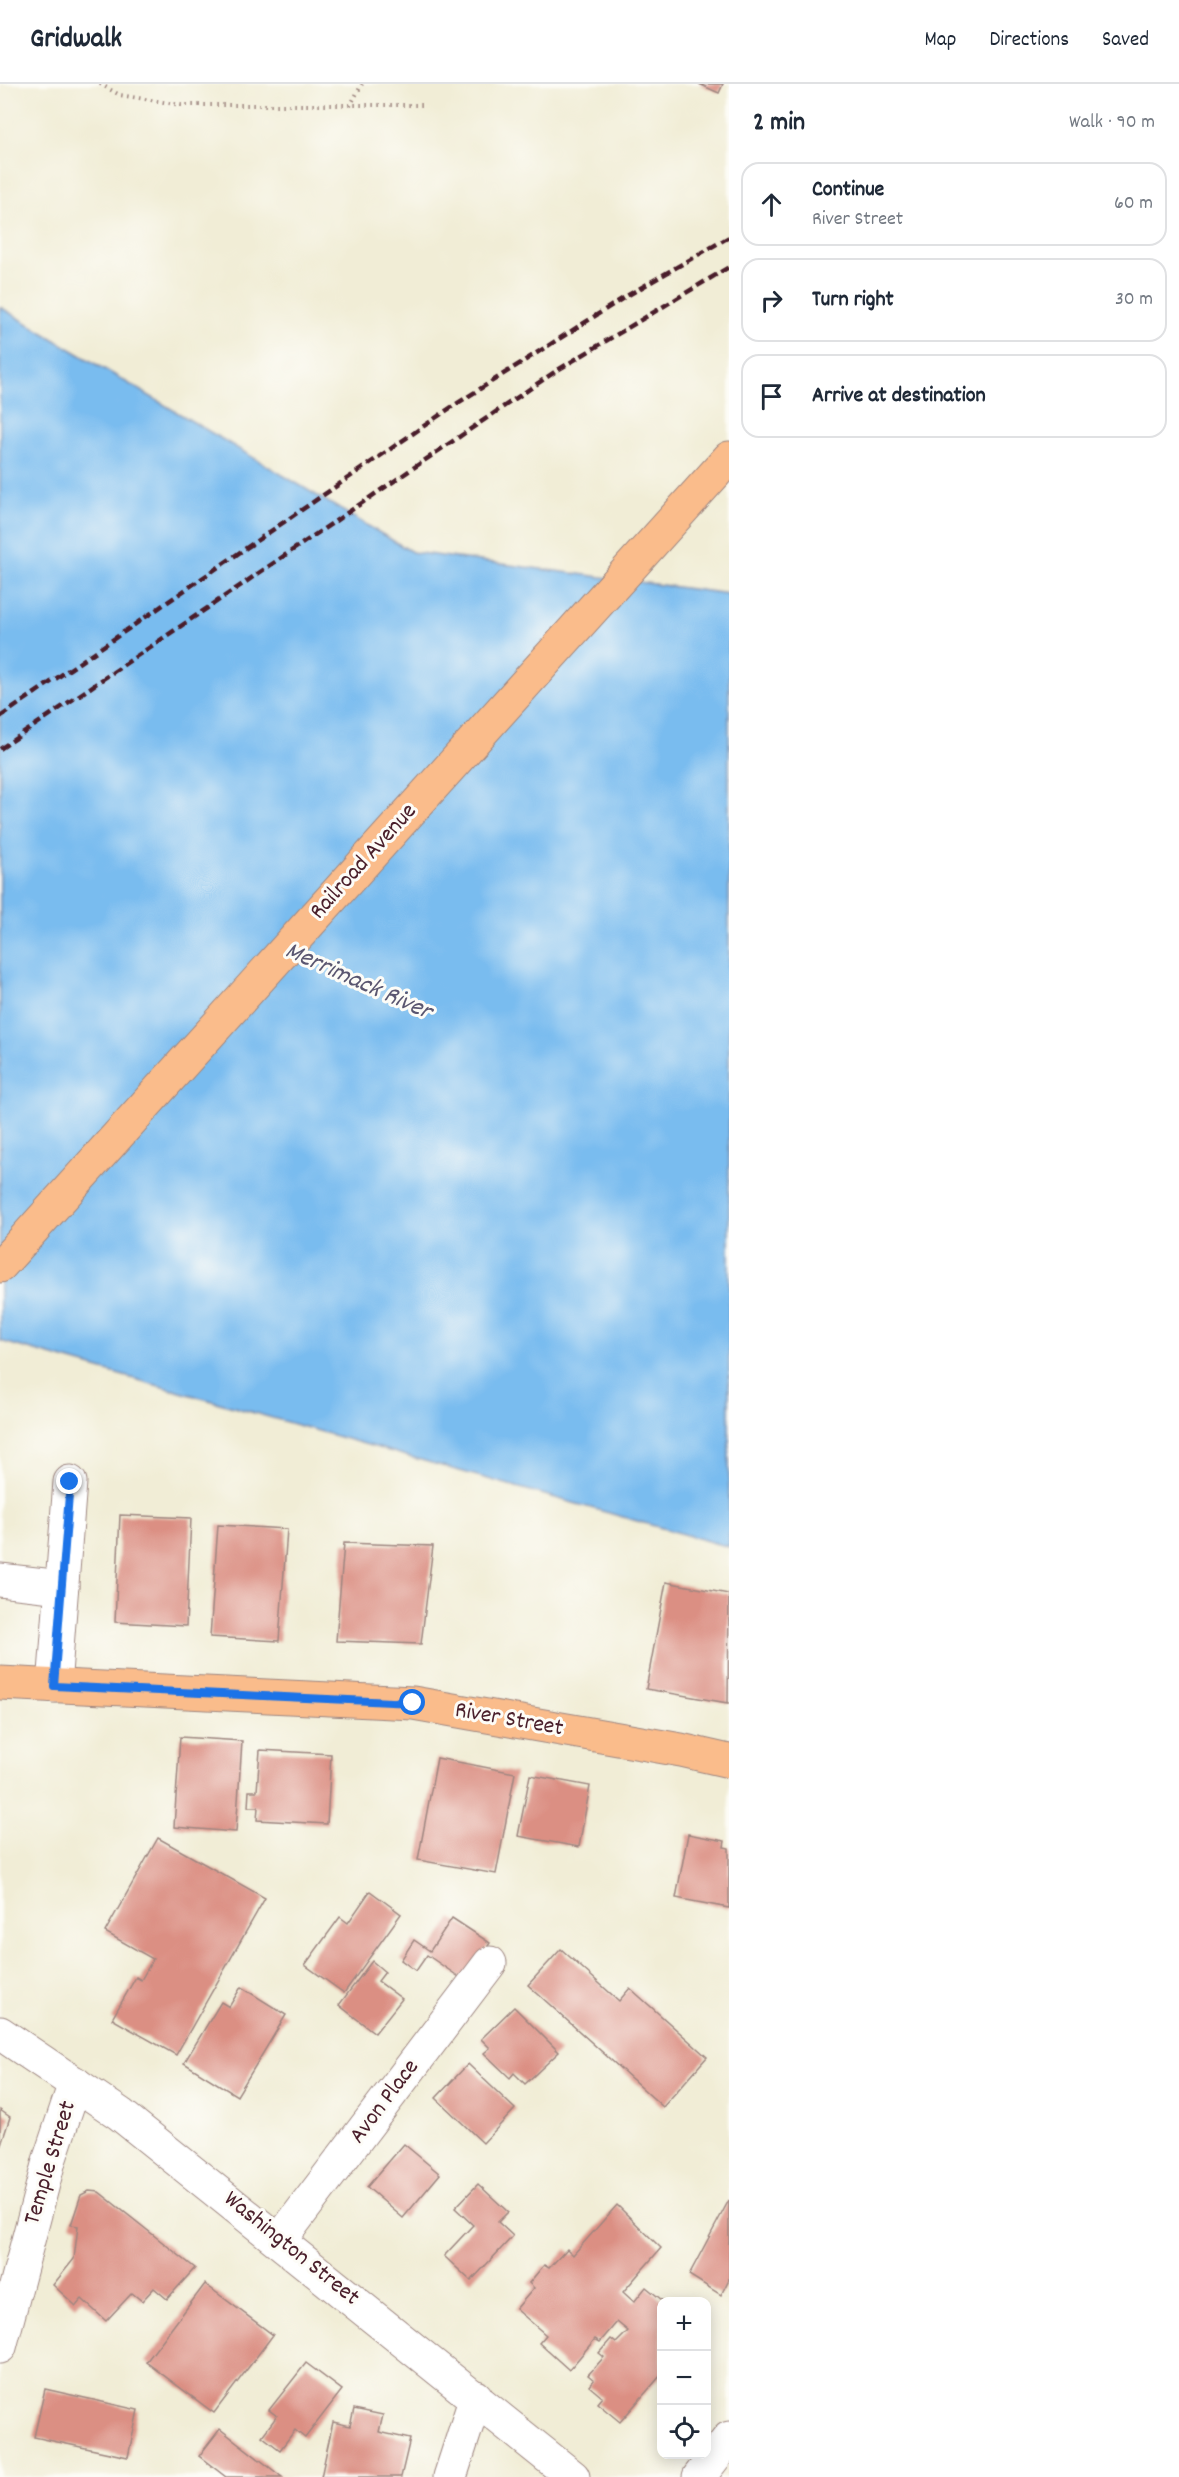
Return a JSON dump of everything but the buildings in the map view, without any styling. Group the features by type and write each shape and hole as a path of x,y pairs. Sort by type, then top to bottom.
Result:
{"main road":[{"name":"Railroad Avenue","path":"0,1266 729,458"},
{"name":"River Street","path":"0,1683 413,1703 681,1750 729,1761"}],"street":[{"path":"54,1686 70,1482"},
{"path":"0,1580 62,1587"},
{"name":"Avon Place","path":"280,2240 489,1963"},
{"name":"Washington Street","path":"0,2033 120,2114 573,2477"},
{"name":"Temple Street","path":"0,2347 49,2161 75,2083"},
{"path":"450,2477 476,2397"},
{"path":"699,2477 729,2438"}],"path":[{"path":"100,84 120,94 181,105 423,105"},
{"path":"350,106 362,84"}],"water":[{"name":"Merrimack River","path":"0,307 412,552 729,594 729,1547 0,1341"}],"railway":[{"path":"0,717 453,406 625,297 729,237"},
{"path":"0,749 556,371 729,267"}],"route":[{"path":"70,1482 54,1686 413,1703"}]}
